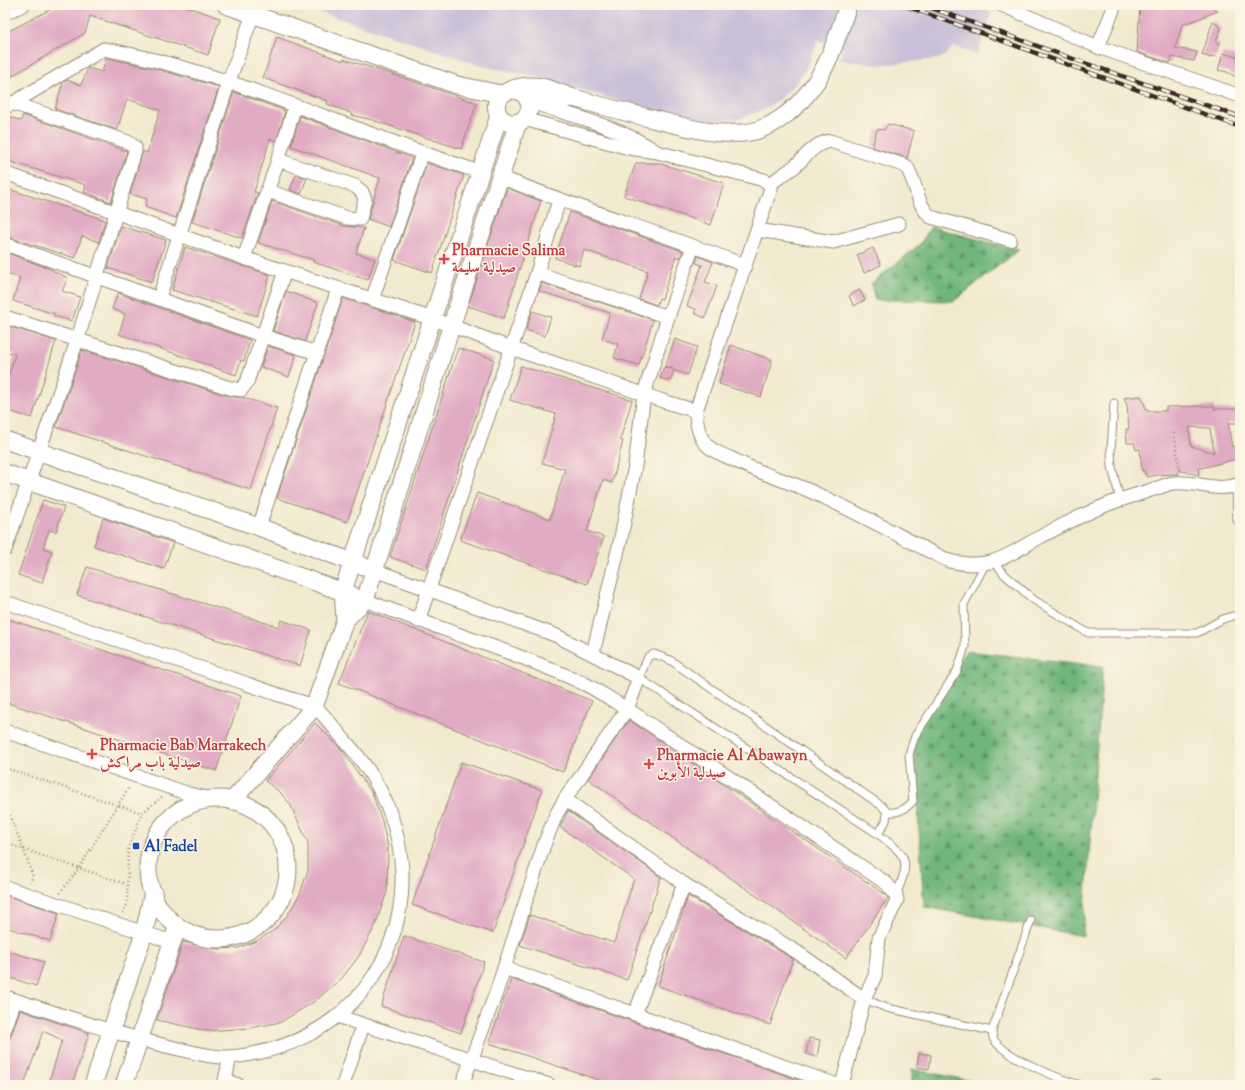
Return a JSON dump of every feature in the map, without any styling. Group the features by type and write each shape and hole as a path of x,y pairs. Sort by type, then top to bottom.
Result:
{"street":[{"path":"5,13 23,5"},
{"path":"226,5 458,85 502,102 535,86 556,90 573,98 694,130 722,133 746,133 773,125 806,96 823,72 835,46 848,5"},
{"path":"1002,5 1098,47 1240,96"},
{"path":"1098,47 1115,5"},
{"path":"159,298 252,14"},
{"path":"8,106 104,49 229,81 422,154 480,172"},
{"path":"124,1085 137,1040 174,935 167,919 159,907 148,875 148,854 154,836 162,824 190,805 225,801 314,707 345,620 343,591 352,562 433,319 502,102 521,92 528,100 634,138 657,152"},
{"path":"528,100 550,101 573,98"},
{"path":"345,620 365,600 451,326 500,177 521,121 529,111 528,100"},
{"path":"502,102 507,122 521,121 629,148 657,152 764,180 770,184"},
{"path":"5,550 77,341 115,212 135,151 132,144 8,106"},
{"path":"244,258 268,191 295,106"},
{"path":"770,184 795,166 815,146 822,142 830,141 906,166 913,179 924,211 931,217 1010,240"},
{"path":"372,300 422,154"},
{"path":"268,191 347,218 360,219 365,199 362,192 354,186 278,160"},
{"path":"5,173 244,258 433,319 511,348 696,411"},
{"path":"500,177 559,200 744,265"},
{"path":"770,184 771,188 696,411 697,424 702,439 707,446 715,452 759,473 803,488 949,561 967,565 990,562 1010,556 1042,537 1120,500 1173,483 1205,487 1230,487 1240,484 1240,519"},
{"path":"418,621 430,590 537,273 559,200"},
{"path":"757,230 833,242 899,224"},
{"path":"5,244 263,336 317,353"},
{"path":"593,653 621,538 638,444 644,394 668,317 693,246"},
{"path":"5,317 77,341 230,388 241,390 247,382 284,271"},
{"path":"537,273 668,317"},
{"path":"259,527 338,289"},
{"path":"5,440 259,527 374,570 523,622 593,653 639,678 627,709 565,799 544,845 504,968 462,1085"},
{"path":"5,473 343,591 418,621 552,670 586,685 627,709 886,883 896,895 897,900 879,938 875,976 864,999 842,1085"},
{"path":"5,602 314,707 353,749 374,777 390,811 398,835 402,857 403,897 397,924 383,959 361,992 337,1016 317,1030 292,1043 230,1057 210,1056 137,1040 10,999 5,1029"},
{"path":"5,731 203,798 225,801 253,808 265,817 283,842 287,857 288,873 280,902 271,915 246,933 216,939 186,933 174,935 144,933 5,887"},
{"path":"565,799 684,884 798,952 864,999"},
{"path":"635,1014 684,884"},
{"path":"93,1085 144,933 153,892"},
{"path":"504,968 837,1085"},
{"path":"337,1016 549,1085"},
{"path":"343,1085 363,1025"},
{"path":"230,1057 224,1083 238,1085"}],"lane":[{"path":"1114,403 1111,451 1112,467 1120,500"},
{"path":"887,812 897,812 908,806 913,801 909,754 916,736 957,671 965,647 964,604 990,562 1034,600 1088,634 1197,633 1223,619 1240,614"},
{"path":"878,834 886,820 887,812 882,806 670,660 654,654 648,657 639,678 878,834 901,851 905,874 896,895"},
{"path":"1031,920 992,1031 994,1040 1014,1056 1070,1082 1082,1085"},
{"path":"864,999 887,1008 992,1031"}],"path":[{"path":"1174,433 1182,483"},
{"path":"5,768 142,813"},
{"path":"53,903 79,868 119,805 135,775"},
{"path":"118,924 127,904 126,884 128,850 142,813 160,799 170,787"},
{"path":"5,804 24,850 33,877 25,894"},
{"path":"5,843 126,884"}],"shaded area":[{"path":"299,5 978,5 991,12 990,20 977,55 954,46 945,56 938,59 878,65 839,60 843,48 818,40 808,66 795,84 781,98 763,110 738,119 712,121 661,113 533,76 482,66"}],"green space":[{"path":"931,227 1020,249 954,301 875,300 871,284 920,244"},
{"path":"966,651 1103,666 1083,936 924,907 913,736"},
{"path":"912,1069 992,1085 912,1085"}],"building":[{"path":"59,5 182,5 220,18 208,55 90,16 85,33 5,80 5,33"},
{"path":"1140,5 1208,5 1218,11 1182,25 1175,48 1197,52 1194,61 1172,57 1170,63 1137,52"},
{"path":"1213,21 1221,28 1216,42 1220,43 1215,57 1211,56 1211,58 1202,55"},
{"path":"277,37 343,61 343,59 386,72 477,103 461,149 369,119 351,115 351,113 327,104 328,101 263,78"},
{"path":"1223,53 1240,58 1236,77 1227,72 1218,70"},
{"path":"106,58 150,67 219,87 176,218 145,207 147,199 130,194 143,151 147,153 160,110 127,99 117,130 55,109 63,82 67,80 81,85 88,68 102,72"},
{"path":"234,92 285,111 276,141 270,139 254,192 258,193 242,238 192,222"},
{"path":"5,115 21,121 23,115 127,151 111,202 84,192 86,185 5,160"},
{"path":"300,116 412,158 389,227 368,219 380,178 291,146"},
{"path":"888,124 914,131 907,158 872,147 877,129 884,130"},
{"path":"427,163 464,175 432,273 394,260"},
{"path":"636,163 658,163 724,183 711,225 624,196"},
{"path":"296,175 307,178 301,194 290,190"},
{"path":"5,188 105,220 99,242 82,236 75,258 5,236"},
{"path":"507,188 541,201 504,318 468,306"},
{"path":"272,201 344,226 364,228 356,253 375,259 368,280 313,262 314,260 258,243"},
{"path":"570,212 683,251 680,258 676,256 662,299 659,298 657,305 639,299 648,271 584,250 579,266 555,258"},
{"path":"121,226 166,240 152,282 108,268"},
{"path":"185,247 270,275 257,316 172,290"},
{"path":"873,248 881,265 864,273 857,255"},
{"path":"5,252 53,270 68,278 62,291 80,297 72,321 13,301 20,278 5,273"},
{"path":"698,256 713,262 705,282 717,286 705,318 694,313 696,309 687,306 702,265 696,263"},
{"path":"542,283 653,320 639,365 614,358 618,344 602,339 610,313 539,291"},
{"path":"859,290 865,300 854,306 849,296"},
{"path":"286,291 318,303 305,341 273,331"},
{"path":"118,293 250,340 244,361 241,360 236,375 119,334 125,314 112,309"},
{"path":"343,298 415,322 347,522 277,498"},
{"path":"532,311 551,317 545,336 526,330"},
{"path":"5,325 56,341 32,418 5,410 5,374 9,375 15,354 5,351"},
{"path":"675,339 697,347 688,375 674,370 670,381 660,378 664,367 673,369 665,367"},
{"path":"731,345 772,360 761,397 719,384"},
{"path":"268,346 296,355 289,377 261,367"},
{"path":"458,348 494,359 426,569 390,557"},
{"path":"82,350 228,396 244,398 277,408 251,490 56,427"},
{"path":"521,366 632,400 620,440 623,441 612,483 603,480 587,531 604,537 587,584 460,540 477,493 550,519 565,469 542,463 556,414 510,400"},
{"path":"1141,396 1147,411 1166,411 1166,407 1214,406 1214,409 1240,409 1240,423 1228,423 1232,447 1240,444 1240,458 1198,469 1199,475 1178,470 1179,474 1147,477 1144,471 1142,471 1140,449 1136,450 1134,443 1127,443 1126,429 1129,429 1127,405 1124,398","holes":["1189,427 1210,428 1214,453 1191,446"]},
{"path":"43,500 64,507 56,532 49,530 43,548 52,551 42,583 18,575"},
{"path":"103,518 173,543 164,569 94,546"},
{"path":"87,567 279,627 281,620 311,630 300,666 77,595"},
{"path":"368,611 592,701 563,772 339,683"},
{"path":"5,618 241,696 216,771 5,702"},
{"path":"629,720 886,895 888,898 846,958 588,779"},
{"path":"315,723 342,750 372,793 382,821 388,847 387,892 375,926 359,956 342,978 315,1001 281,1022 250,1028 207,1031 157,1020 183,942 218,949 238,948 257,941 273,931 287,916 300,894 308,870 308,843 290,804 280,792 265,781"},
{"path":"461,762 542,790 493,933 412,905"},
{"path":"568,811 661,877 627,980 520,945 530,915 614,943 634,879 560,827"},
{"path":"5,895 59,913 50,941 5,927"},
{"path":"688,896 793,959 770,1025 658,986"},
{"path":"404,936 484,962 461,1033 381,1006"},
{"path":"5,950 44,962 36,986 5,976"},
{"path":"511,979 813,1085 613,1085 489,1043"},
{"path":"20,1010 89,1033 72,1085 50,1079 62,1040 43,1031 24,1085 5,1085 5,1052"},
{"path":"809,1038 820,1040 817,1057 806,1054"},
{"path":"919,1053 931,1055 929,1069 917,1067"}],"railway":[{"path":"903,5 1240,127"},
{"path":"923,5 1240,117"}],"place":[{"name":"Pharmacie Salima صيدلية سليمة","path":"444,259"},
{"name":"Pharmacie Bab Marrakech صيدلية باب مراكش","path":"92,754"},
{"name":"Pharmacie Al Abawayn صيدلية الأبوين","path":"649,764"},
{"name":"Al Fadel","path":"136,846"}]}
